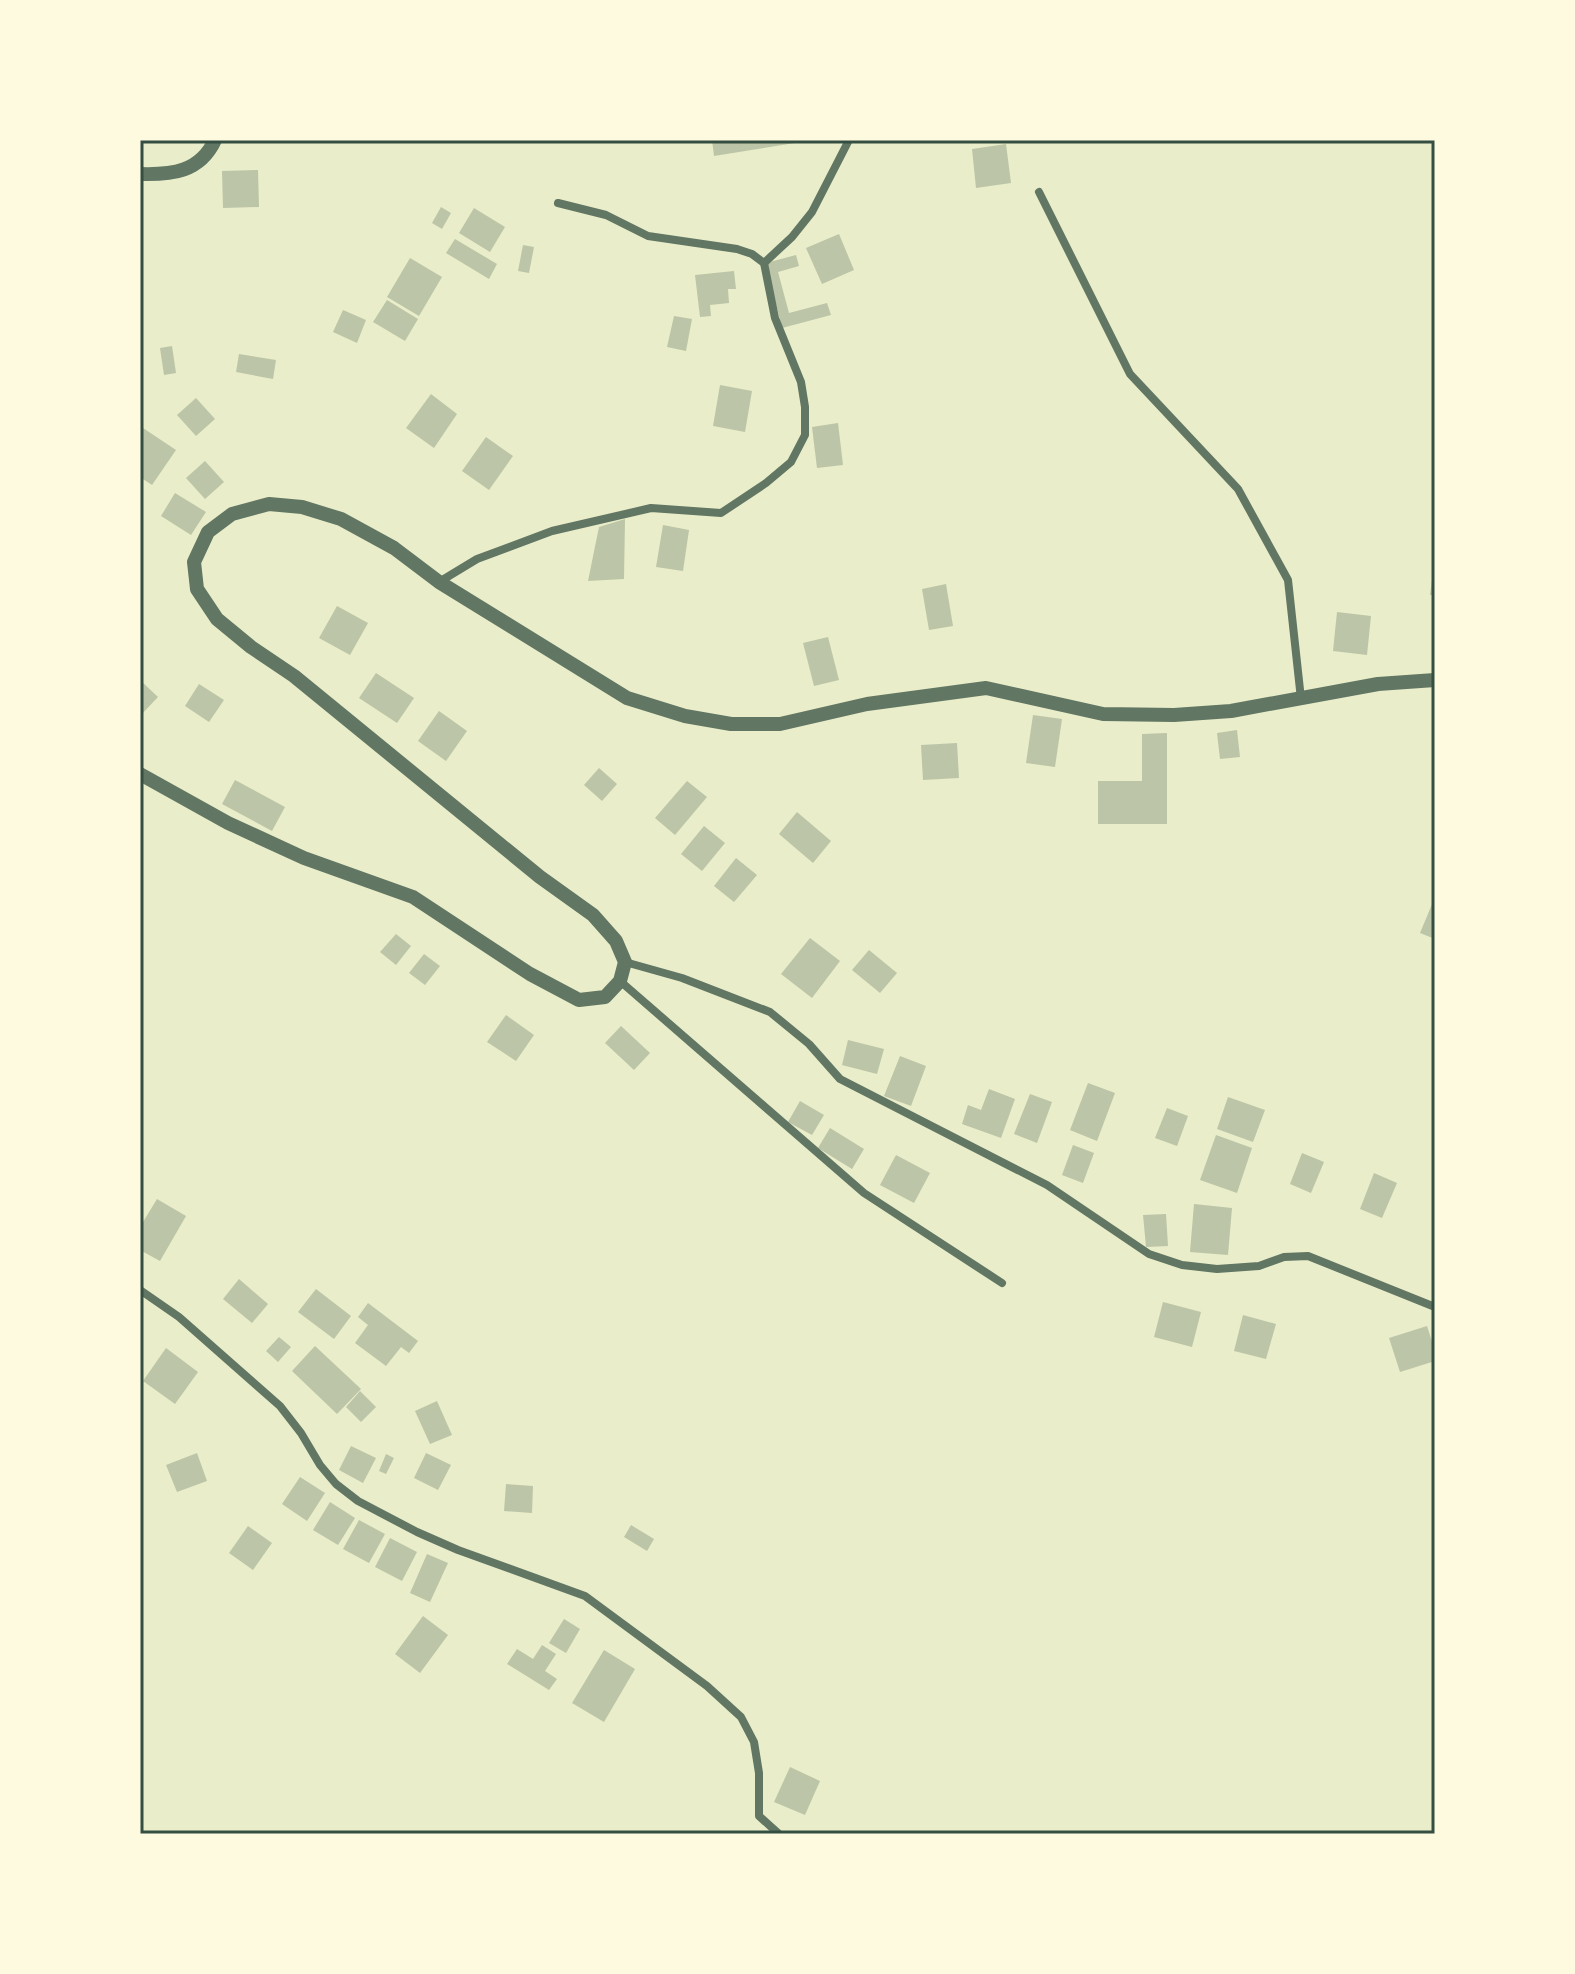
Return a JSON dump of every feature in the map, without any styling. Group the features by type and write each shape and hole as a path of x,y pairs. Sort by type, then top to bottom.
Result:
{"street":[{"path":"140,174 183,171 204,158 215,140"},
{"path":"764,263 792,237 812,212 849,140"},
{"path":"1039,192 1130,374 1238,489 1288,580 1301,699"},
{"path":"439,582 477,559 552,531 651,508 721,513 791,462 805,435 801,382 775,318 764,263 752,254 737,249 648,236 606,215 558,203"},
{"path":"140,774 228,823 304,858 413,897 530,974 579,1000 605,997 620,981 625,962 616,941 593,915 540,877 294,676 217,619 197,589 194,562 208,532 232,514 269,504 302,507 341,519 394,548 439,582 627,698 685,716 731,724 780,724 867,704 986,688 1103,714 1174,715 1231,711 1378,684 1435,680"},
{"path":"625,962 682,978 770,1012 809,1044 840,1079 1047,1185 1149,1254 1182,1265 1217,1269 1259,1266 1284,1257 1308,1256 1435,1307"},
{"path":"620,981 864,1193 1002,1283"},
{"path":"140,1290 179,1317 280,1406 328,1474 358,1501 458,1550 585,1596 707,1686 741,1717 754,1742 759,1773 759,1816 779,1834"}],"building":[{"path":"712,140 801,140 801,142 714,156"},
{"path":"1006,144 1011,183 976,188 972,149"},
{"path":"258,170 259,207 223,208 222,171"},
{"path":"441,207 451,213 442,229 432,223"},
{"path":"474,208 505,227 490,252 459,233"},
{"path":"839,234 854,270 822,284 806,248"},
{"path":"455,239 497,264 489,279 446,253"},
{"path":"523,245 534,247 529,273 518,271"},
{"path":"796,255 799,266 778,272 789,313 827,303 831,315 782,328 766,263"},
{"path":"410,258 442,277 419,316 387,297"},
{"path":"734,271 736,289 728,289 729,303 710,305 711,316 700,317 695,275"},
{"path":"387,300 418,319 405,341 373,322"},
{"path":"343,310 366,320 357,343 333,332"},
{"path":"674,316 692,319 686,351 667,347"},
{"path":"172,346 176,373 164,375 160,348"},
{"path":"239,354 276,360 273,379 236,372"},
{"path":"720,385 752,391 745,432 713,426"},
{"path":"431,394 457,414 434,448 406,428"},
{"path":"196,398 215,419 196,436 177,415"},
{"path":"838,423 843,465 817,468 812,427"},
{"path":"140,426 176,450 152,485 140,477"},
{"path":"486,437 513,456 489,490 462,471"},
{"path":"205,461 224,482 205,499 186,478"},
{"path":"175,493 206,512 191,535 161,516"},
{"path":"625,519 624,579 588,581 599,527"},
{"path":"663,525 689,530 683,571 656,567"},
{"path":"1433,573 1435,595 1430,595"},
{"path":"946,584 953,626 929,630 922,589"},
{"path":"337,606 368,623 350,655 319,638"},
{"path":"1337,612 1371,616 1367,655 1333,651"},
{"path":"828,637 839,680 814,686 803,643"},
{"path":"376,673 414,698 397,723 359,698"},
{"path":"140,680 158,697 140,716"},
{"path":"199,684 224,700 209,722 185,706"},
{"path":"439,711 467,731 446,761 418,741"},
{"path":"1033,715 1062,719 1055,767 1026,763"},
{"path":"1237,730 1240,757 1220,759 1217,733"},
{"path":"1167,733 1167,824 1098,824 1098,781 1142,781 1142,734"},
{"path":"957,743 959,778 923,780 921,745"},
{"path":"599,768 617,784 602,801 584,785"},
{"path":"235,780 285,807 272,831 222,804"},
{"path":"687,781 707,797 675,835 655,818"},
{"path":"797,812 831,841 813,863 779,834"},
{"path":"704,826 725,843 702,871 681,854"},
{"path":"736,858 757,875 734,902 714,886"},
{"path":"1435,897 1435,939 1420,933"},
{"path":"396,934 411,946 396,965 380,952"},
{"path":"810,938 840,961 812,998 781,974"},
{"path":"869,950 897,973 880,993 852,970"},
{"path":"424,954 440,966 425,985 409,973"},
{"path":"506,1015 534,1035 516,1061 487,1042"},
{"path":"621,1026 650,1053 634,1070 605,1043"},
{"path":"848,1040 884,1049 877,1074 842,1065"},
{"path":"900,1056 926,1066 911,1106 884,1096"},
{"path":"1088,1083 1115,1093 1097,1141 1070,1130"},
{"path":"989,1089 1015,1099 1001,1138 962,1124 968,1105 981,1110"},
{"path":"1030,1094 1052,1102 1037,1143 1014,1134"},
{"path":"1228,1097 1265,1110 1253,1142 1217,1129"},
{"path":"800,1101 824,1115 812,1135 788,1122"},
{"path":"1167,1108 1188,1116 1177,1146 1155,1138"},
{"path":"830,1128 864,1149 852,1169 818,1148"},
{"path":"1216,1135 1252,1148 1237,1193 1200,1180"},
{"path":"1073,1145 1094,1153 1083,1183 1062,1175"},
{"path":"1302,1153 1324,1162 1311,1193 1290,1184"},
{"path":"896,1155 930,1173 914,1203 880,1185"},
{"path":"1374,1173 1397,1183 1382,1218 1360,1209"},
{"path":"157,1199 186,1216 160,1261 140,1250 140,1227"},
{"path":"1194,1204 1232,1208 1228,1255 1190,1252"},
{"path":"1166,1214 1168,1246 1146,1247 1143,1215"},
{"path":"239,1279 268,1304 252,1323 223,1299"},
{"path":"316,1289 351,1316 334,1339 298,1312"},
{"path":"1163,1302 1201,1312 1192,1347 1154,1337"},
{"path":"368,1303 418,1341 409,1353 401,1347 386,1366 355,1343 368,1325 358,1317"},
{"path":"1243,1315 1276,1324 1266,1359 1234,1351"},
{"path":"1427,1326 1435,1361 1400,1372 1389,1338"},
{"path":"279,1337 291,1347 278,1362 266,1351"},
{"path":"315,1346 361,1389 337,1414 292,1371"},
{"path":"166,1348 198,1372 175,1404 143,1381"},
{"path":"360,1391 376,1407 361,1422 346,1407"},
{"path":"437,1401 452,1435 430,1444 415,1411"},
{"path":"351,1446 376,1458 363,1483 339,1470"},
{"path":"197,1453 207,1481 177,1492 166,1465"},
{"path":"426,1453 451,1465 438,1490 414,1478"},
{"path":"386,1454 394,1458 386,1474 379,1471"},
{"path":"300,1477 325,1493 307,1521 282,1504"},
{"path":"506,1484 533,1486 532,1513 504,1511"},
{"path":"330,1502 355,1518 338,1545 313,1530"},
{"path":"359,1520 385,1534 369,1563 343,1549"},
{"path":"631,1525 654,1539 647,1551 624,1537"},
{"path":"248,1526 272,1543 253,1570 229,1553"},
{"path":"390,1538 417,1552 402,1581 375,1567"},
{"path":"427,1554 448,1563 430,1602 410,1593"},
{"path":"423,1616 448,1635 420,1673 395,1654"},
{"path":"564,1619 580,1629 566,1653 549,1643"},
{"path":"542,1645 556,1654 545,1671 557,1679 549,1690 507,1664 517,1649 533,1659"},
{"path":"604,1650 635,1669 604,1722 572,1703"},
{"path":"790,1767 820,1781 805,1815 774,1802"}]}
